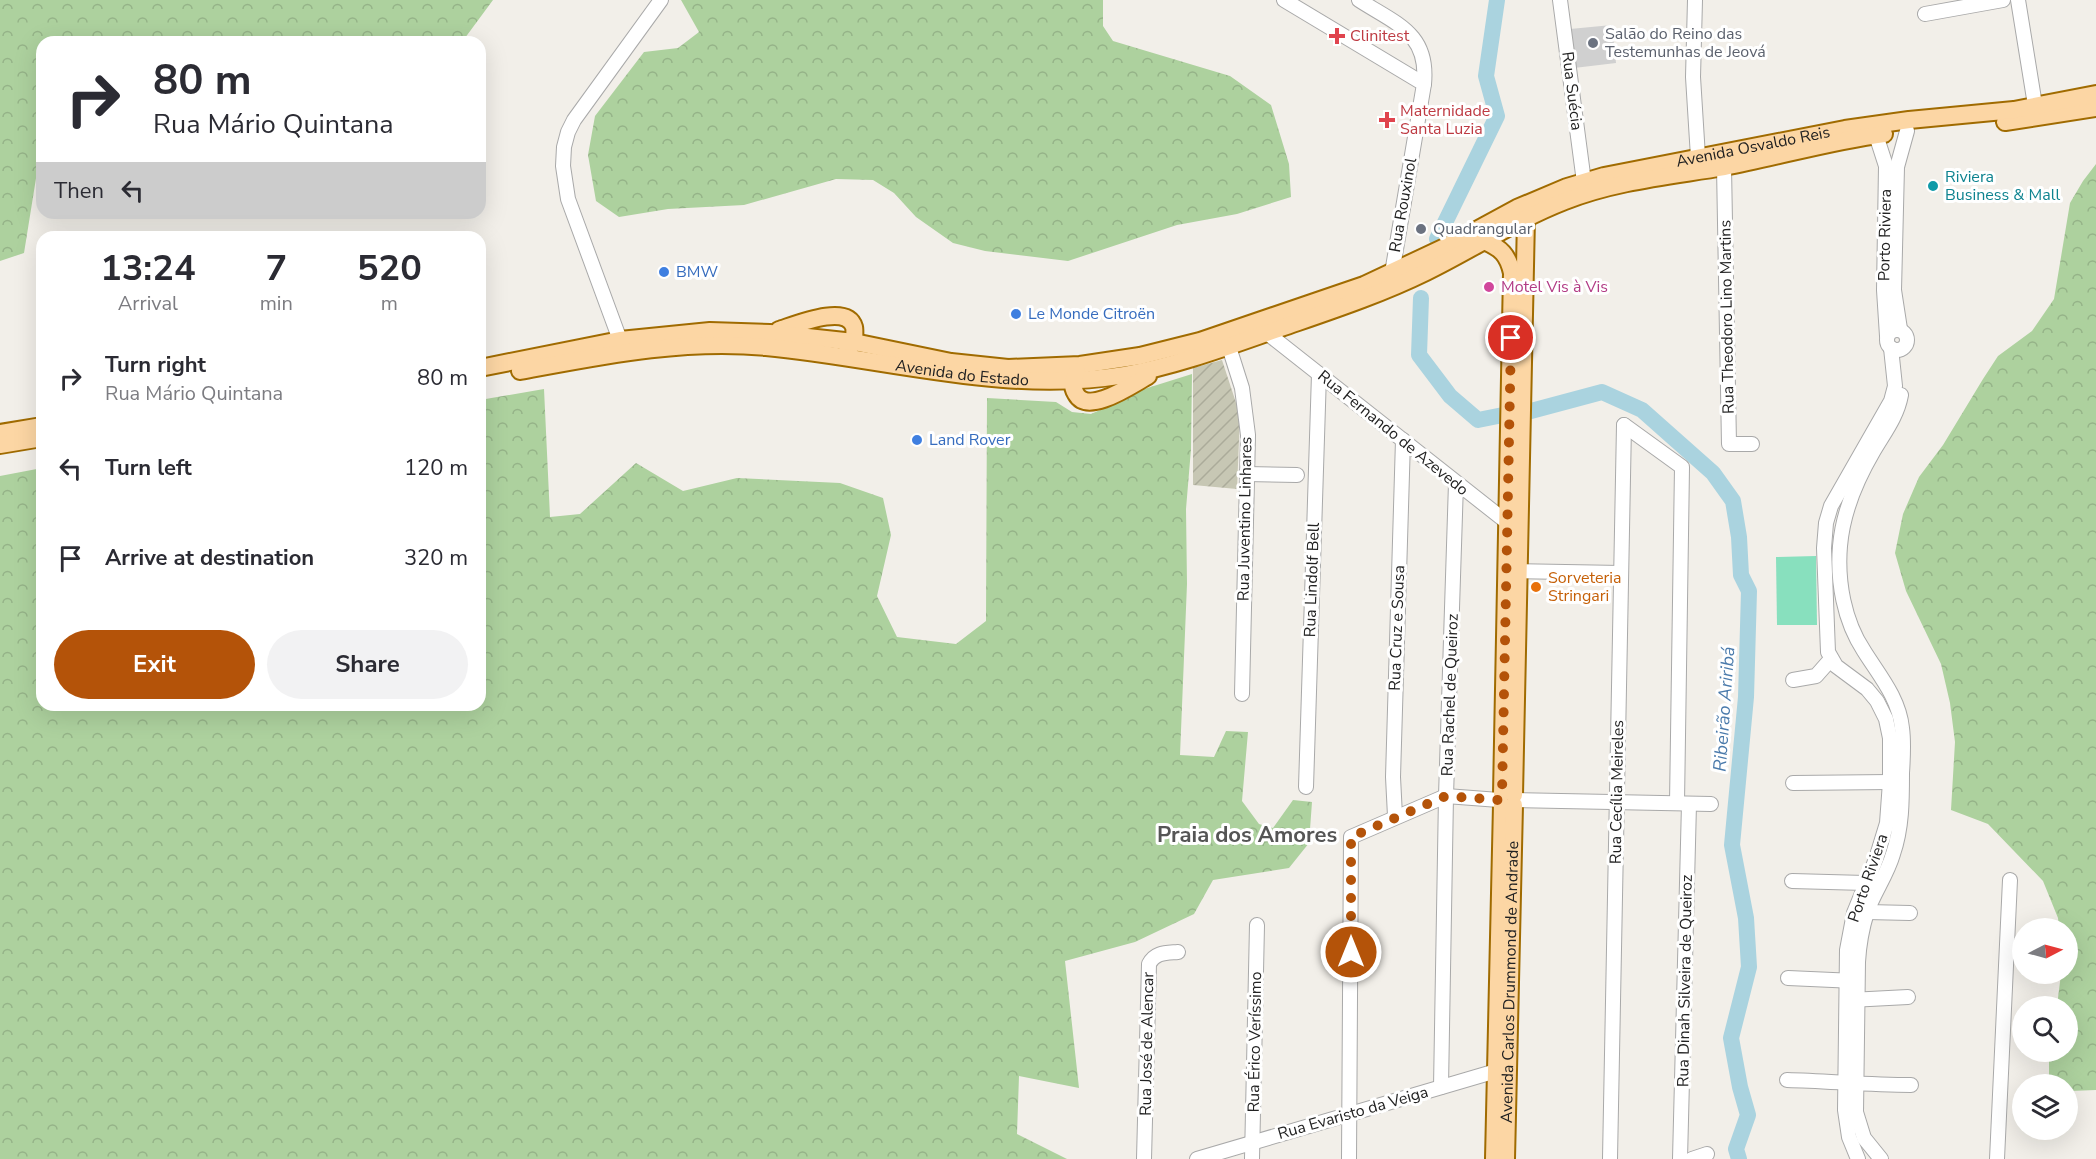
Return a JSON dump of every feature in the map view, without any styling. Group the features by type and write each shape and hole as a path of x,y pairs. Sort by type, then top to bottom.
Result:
{"main road":[{"name":"Avenida Osvaldo Reis","path":"1428,264 1517,208 1584,182 1625,171 1845,129 2014,110 2096,94"},
{"name":"Avenida Osvaldo Reis","path":"1428,264 1570,199 1605,189 1876,135 2016,121 2096,108"},
{"name":"Avenida Carlos Drummond de Andrade","path":"1494,1159 1502,1069 1519,273 1526,218"},
{"path":"1484,240 1504,252 1519,273"},
{"name":"Avenida do Estado","path":"486,367 620,340 710,331 770,333 854,342 969,365 1030,368 1076,373 1099,379 1166,367 1267,333 1364,299 1428,264"},
{"name":"Avenida do Estado","path":"486,378 624,352 726,344 765,346 842,356 967,376 1004,379 1076,373 1200,342 1392,273 1428,264"},
{"path":"770,333 818,319 841,316 849,320 854,327 854,342 842,356"},
{"path":"1076,373 1077,397 1083,401 1092,402 1102,400 1166,367"},
{"path":"0,433 36,427"},
{"path":"0,445 36,439"},
{"name":"Avenida Carlos Drummond de Andrade","path":"1502,1069 1506,1159"}],"street":[{"path":"620,340 568,199 564,183 564,147 574,120 661,0"},
{"path":"1284,0 1424,84"},
{"name":"Rua Rouxinol","path":"1359,0 1403,29 1417,42 1425,64 1424,84 1392,273"},
{"name":"Rua Suécia","path":"1560,0 1584,182"},
{"path":"1695,0 1694,97 1698,157"},
{"path":"1925,14 2004,0"},
{"path":"2018,0 2035,105"},
{"name":"Porto Riviera","path":"1852,981 1867,912 1894,852 1901,822 1903,732 1894,698 1867,656 1852,627 1843,594 1840,560 1844,526 1856,482 1897,414 1902,394 1895,341 1884,308 1889,272 1892,166 1907,131"},
{"name":"Porto Riviera","path":"1876,135 1892,166"},
{"name":"Rua Theodoro Lino Martins","path":"1724,167 1729,444 1752,444"},
{"name":"Rua Fernando de Azevedo","path":"1267,333 1514,527"},
{"name":"Porto Riviera","path":"1860,1159 1846,1128 1850,1083 1852,1000 1850,928 1887,823 1890,738 1886,719 1872,695 1836,666 1826,645 1824,548 1826,523 1834,500 1889,407 1895,386 1895,341"},
{"name":"Rua Juventino Linhares","path":"1229,346 1242,388 1248,435 1242,694"},
{"name":"Rua Lindolf Bell","path":"1306,787 1319,374"},
{"name":"Rua Dinah Silveira de Queiroz","path":"1624,425 1682,467 1683,804 1680,1159"},
{"name":"Rua Cecília Meireles","path":"1610,1159 1624,425"},
{"name":"Rua Cruz e Sousa","path":"1395,816 1393,777 1403,440"},
{"path":"1246,474 1298,475"},
{"name":"Rua Rachel de Queiroz","path":"1441,1087 1446,796 1456,483"},
{"path":"1834,500 1840,507 1848,507"},
{"path":"1826,523 1837,523 1844,526"},
{"path":"1513,571 1621,573"},
{"path":"1849,676 1861,668 1867,656"},
{"path":"1793,680 1816,676 1831,659"},
{"path":"1793,783 1890,782"},
{"path":"1349,1159 1351,837 1395,816 1446,796 1508,800 1711,804"},
{"path":"1997,1159 2010,880"},
{"path":"1792,881 1865,882 1878,888"},
{"path":"1867,912 1910,913"},
{"name":"Rua Érico Veríssimo","path":"1252,1159 1257,925"},
{"name":"Rua José de Alencar","path":"1144,1159 1149,964 1152,957 1158,954 1178,952"},
{"path":"1788,978 1852,981"},
{"path":"1852,1000 1908,997"},
{"name":"Rua Evaristo da Veiga","path":"1197,1159 1502,1069"},
{"path":"1787,1080 1911,1085"},
{"name":"Porto Riviera","path":"1850,1083 1860,1131 1880,1158"},
{"path":"1860,1159 1872,1153 1880,1158"},
{"path":"1692,1159 1707,1154"}],"shaded area":[{"name":"Salão do Reino das Testemunhas de Jeová","path":"1612,25 1616,63 1574,68 1570,29"},
{"path":"1222,360 1240,415 1237,489 1193,485 1193,368"}],"green space":[{"path":"0,0 493,0 466,36 36,36 36,178 24,253 0,261"},
{"path":"681,0 1103,0 1103,26 1113,41 1230,76 1271,105 1289,164 1291,197 1237,214 1177,225 1068,261 985,251 953,243 916,217 894,193 873,180 836,179 744,205 668,209 619,217 596,201 588,155 595,116 644,52 678,48 699,32"},
{"path":"2096,164 2096,1090 2078,1091 2078,1074 2049,1074 2049,1062 2078,1062 2078,996 2058,996 2060,984 2078,984 2078,918 2058,918 2043,881 1988,824 1951,810 1955,742 1950,703 1941,664 1906,591 1895,553 1903,514 1919,477 1943,445 1998,356 2032,331 2054,299 2070,203"},
{"path":"1192,374 1180,755 1214,757 1226,731 1248,732 1242,801 1259,824 1273,828 1293,800 1312,802 1309,843 1289,868 1213,880 1194,914 1135,942 1065,961 1079,1088 1019,1076 1017,1134 1067,1159 0,1159 0,476 36,469 36,711 486,711 486,399 544,389 550,517 580,514 636,463 683,491 737,478 840,483 883,498 891,535 877,596 897,637 956,644 986,621 987,398 1056,402 1072,412 1091,414 1141,390"},
{"path":"1816,556 1817,625 1777,625 1776,557"}],"waterway":[{"name":"Ribeirão Ariribá","path":"1437,239 1497,116 1486,76 1497,0"},
{"name":"Ribeirão Ariribá","path":"1421,298 1419,355 1450,396 1478,420 1503,415"},
{"name":"Ribeirão Ariribá","path":"1531,411 1602,392 1642,410 1713,473 1733,501 1739,537 1741,575 1749,591 1746,697 1732,845 1746,918 1749,967 1731,1038 1748,1115 1736,1149 1739,1159"}],"place":[{"name":"Clinitest","path":"1337,36"},
{"name":"Salão do Reino das Testemunhas de Jeová","path":"1593,43"},
{"name":"Maternidade Santa Luzia","path":"1387,120"},
{"name":"Riviera Business & Mall","path":"1933,186"},
{"name":"Quadrangular","path":"1421,229"},
{"name":"BMW","path":"664,272"},
{"name":"Motel Vis à Vis","path":"1489,287"},
{"name":"Le Monde Citroën","path":"1016,314"},
{"name":"Land Rover","path":"917,440"},
{"name":"Sorveteria Stringari","path":"1536,587"}],"district":[{"name":"Praia dos Amores","path":"1247,835"}],"route":[{"path":"1351,952 1351,837 1395,816 1446,796 1499,800 1502,794 1511,338"}]}
